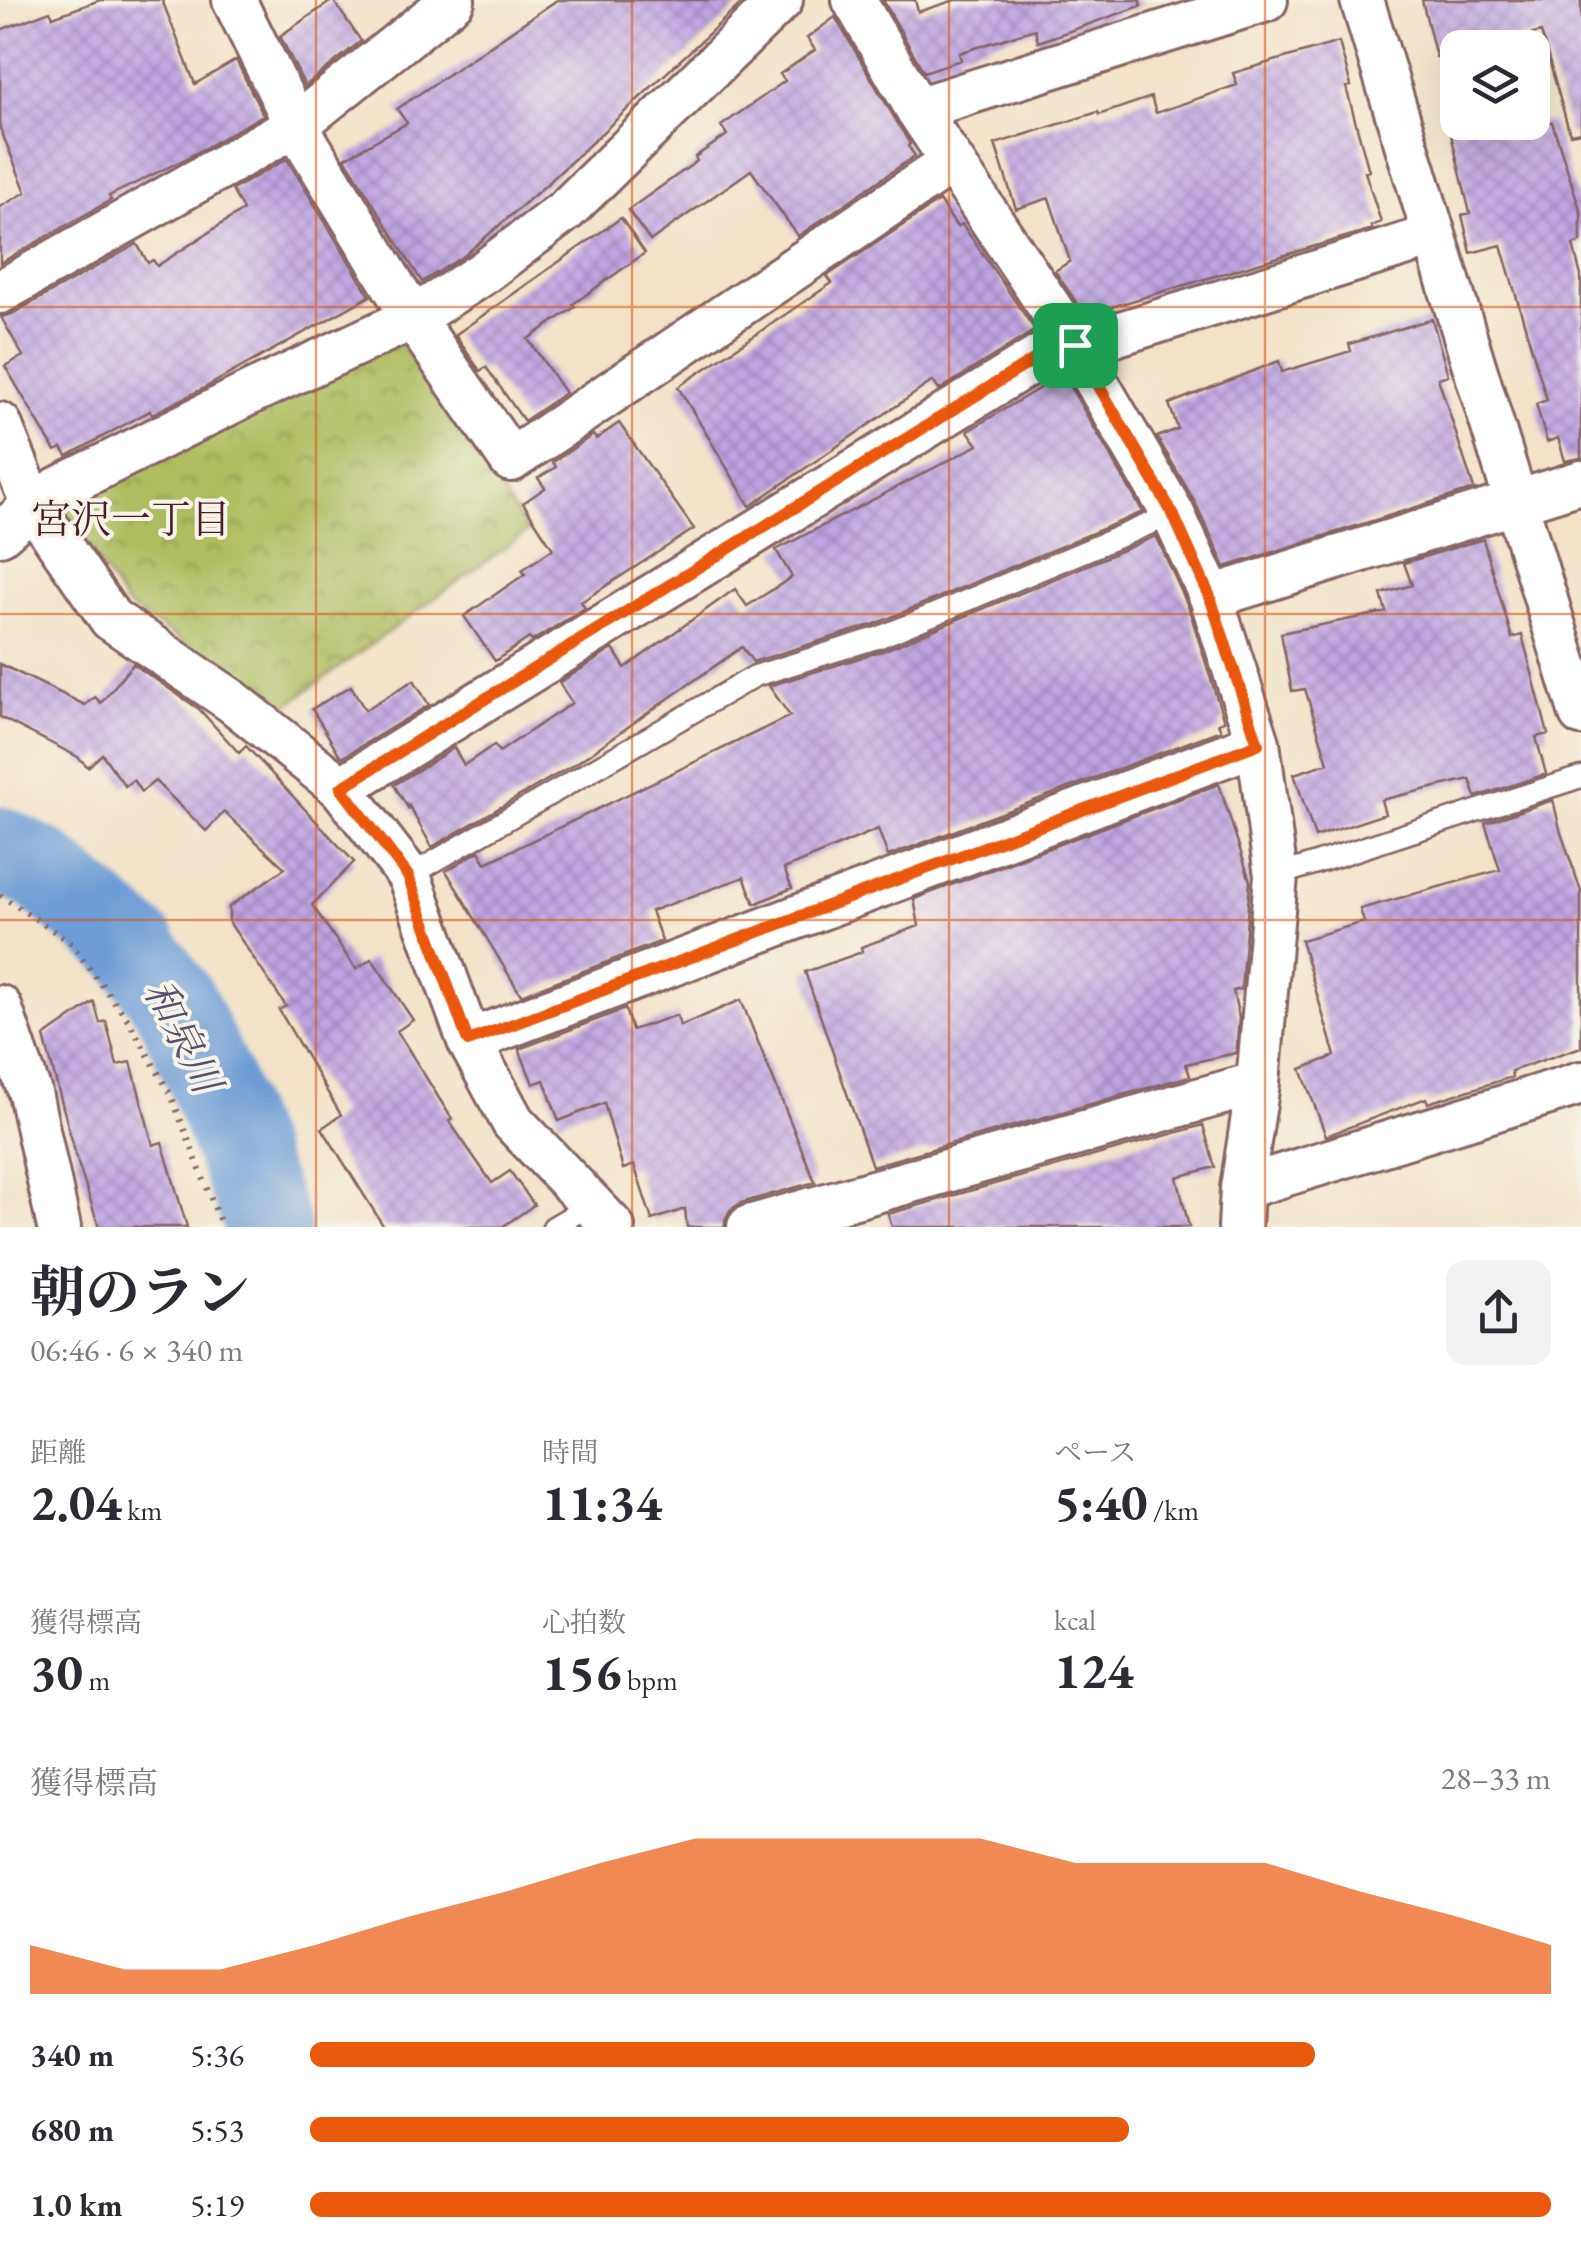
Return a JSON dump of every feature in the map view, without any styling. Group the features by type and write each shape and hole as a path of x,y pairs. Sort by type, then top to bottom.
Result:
{"street":[{"path":"234,0 296,125 413,318 511,460 952,162"},
{"path":"0,292 296,125 453,0"},
{"path":"0,534 16,507 413,318 483,274 566,210 781,0"},
{"path":"854,0 917,108 1075,345 1173,514 1210,597 1258,744 1276,876 1258,1084 1241,1207 1581,1083"},
{"path":"917,108 1266,0"},
{"path":"1362,0 1581,714"},
{"path":"341,788 1048,351 1095,342 1433,236"},
{"path":"0,424 16,507 111,619 232,700 341,788 408,876 468,1041 513,1122 602,1216"},
{"path":"1210,597 1581,482"},
{"path":"468,1041 1258,744"},
{"path":"0,1007 30,1093 59,1227"},
{"path":"749,1227 1258,1084"}],"lane":[{"path":"408,876 755,676 880,637 1173,514"},
{"path":"1276,876 1581,777"},
{"path":"553,1227 602,1216"}],"path":[{"path":"0,895 70,942 128,1020 172,1096 222,1227"}],"green space":[{"path":"401,343 528,531 279,711 253,689 126,605 57,497"}],"building":[{"path":"100,0 162,0 195,84 236,60 263,115 109,196 111,200 0,263 0,207 26,192 0,128 0,30 50,11 53,17"},
{"path":"333,0 361,41 305,86 280,36"},
{"path":"557,0 745,0 547,184 465,255 422,282 345,158 407,123 397,109"},
{"path":"883,0 915,0 918,12 955,0 1140,0 1141,6 1038,42 1035,29 959,53 961,60 924,72"},
{"path":"1422,0 1581,0 1581,132 1570,134 1550,64 1550,30 1440,30 1440,56 1436,57"},
{"path":"835,17 915,156 798,236 751,170 650,241 628,210 697,161 695,157 727,135 721,126 785,81 780,74 815,50 807,38"},
{"path":"1339,42 1351,86 1346,87 1369,171 1365,172 1381,222 1372,229 1085,315 1055,271 1070,261 1049,198 1016,209 995,144 1151,97 1156,113 1237,85 1233,73"},
{"path":"1552,122 1581,212 1581,242 1573,245 1581,276 1581,458 1565,461 1558,438 1547,442 1536,404 1547,400 1501,245 1471,253 1462,215 1470,213 1452,140 1550,140"},
{"path":"287,159 370,296 206,387 152,414 150,411 67,456 62,448 55,451 5,366 23,356 1,317 137,244 148,263 153,260 157,266 243,210 232,190"},
{"path":"939,201 957,227 962,224 1035,330 939,390 933,381 750,506 678,387 832,283 827,276"},
{"path":"621,218 645,253 528,339 565,393 524,421 486,367 480,371 455,335"},
{"path":"1432,319 1448,375 1438,378 1474,489 1225,567 1195,502 1157,437 1178,429 1169,404 1279,361 1282,372 1351,351 1349,344"},
{"path":"1063,374 1143,512 875,624 753,662 742,647 578,762 432,847 394,785 454,748 464,765 494,745 499,752 572,703 559,683 613,649 625,668 735,589 747,606 792,577 776,550 978,445 968,431"},
{"path":"619,423 694,529 581,602 585,608 495,661 464,616 525,574 522,570 553,549 523,503 545,488 538,478 556,467 553,462"},
{"path":"1156,536 1188,606 1224,721 1218,723 1221,730 888,856 878,829 784,869 792,888 755,904 744,877 651,911 662,941 521,995 446,871 479,851 486,863 790,716 769,686 885,650"},
{"path":"1483,539 1512,638 1522,635 1548,734 1536,737 1546,774 1476,797 1470,779 1381,800 1385,814 1315,837 1294,774 1328,763 1305,689 1292,691 1281,633 1386,612 1381,594 1412,585 1404,563"},
{"path":"0,664 85,705 95,697 101,703 133,664 199,709 239,753 246,746 354,862 312,905 356,969 372,959 413,1020 397,1031 452,1119 449,1121 492,1183 510,1171 534,1205 502,1227 384,1227 322,1128 341,1115 279,1010 286,1006 229,922 229,907 285,868 224,812 206,831 155,781 141,792 133,780 125,786 102,754 88,767 78,757 0,717"},
{"path":"414,680 429,705 343,757 312,709 351,686 365,710"},
{"path":"1219,784 1250,881 1241,989 1233,991 1239,1018 1236,1053 1186,1064 1190,1076 872,1166 805,972 919,926 914,899"},
{"path":"1553,800 1581,891 1581,1047 1511,1071 1512,1077 1428,1103 1426,1098 1326,1136 1301,1069 1335,1056 1301,940 1364,922 1360,909 1500,870 1485,823"},
{"path":"741,1000 815,1182 741,1203 730,1210 725,1227 687,1227 685,1209 652,1220 634,1165 623,1169 604,1103 559,1121 544,1080 533,1084 519,1049 625,1009 632,1030 677,1015 680,1026"},
{"path":"94,1002 100,1023 106,1021 117,1065 131,1062 153,1145 162,1142 187,1227 99,1227 44,1037"},
{"path":"1203,1125 1215,1167 1177,1177 1189,1227 892,1227 888,1214"}],"waterway":[{"name":"和泉川","path":"0,849 42,870 134,947 176,1006 208,1075 268,1227"}],"district":[{"name":"宮沢一丁目","path":"131,519"}],"route":[{"path":"1075,345 1173,514 1210,597 1258,744 468,1041 408,876 341,788 1048,351 1075,345"}]}
